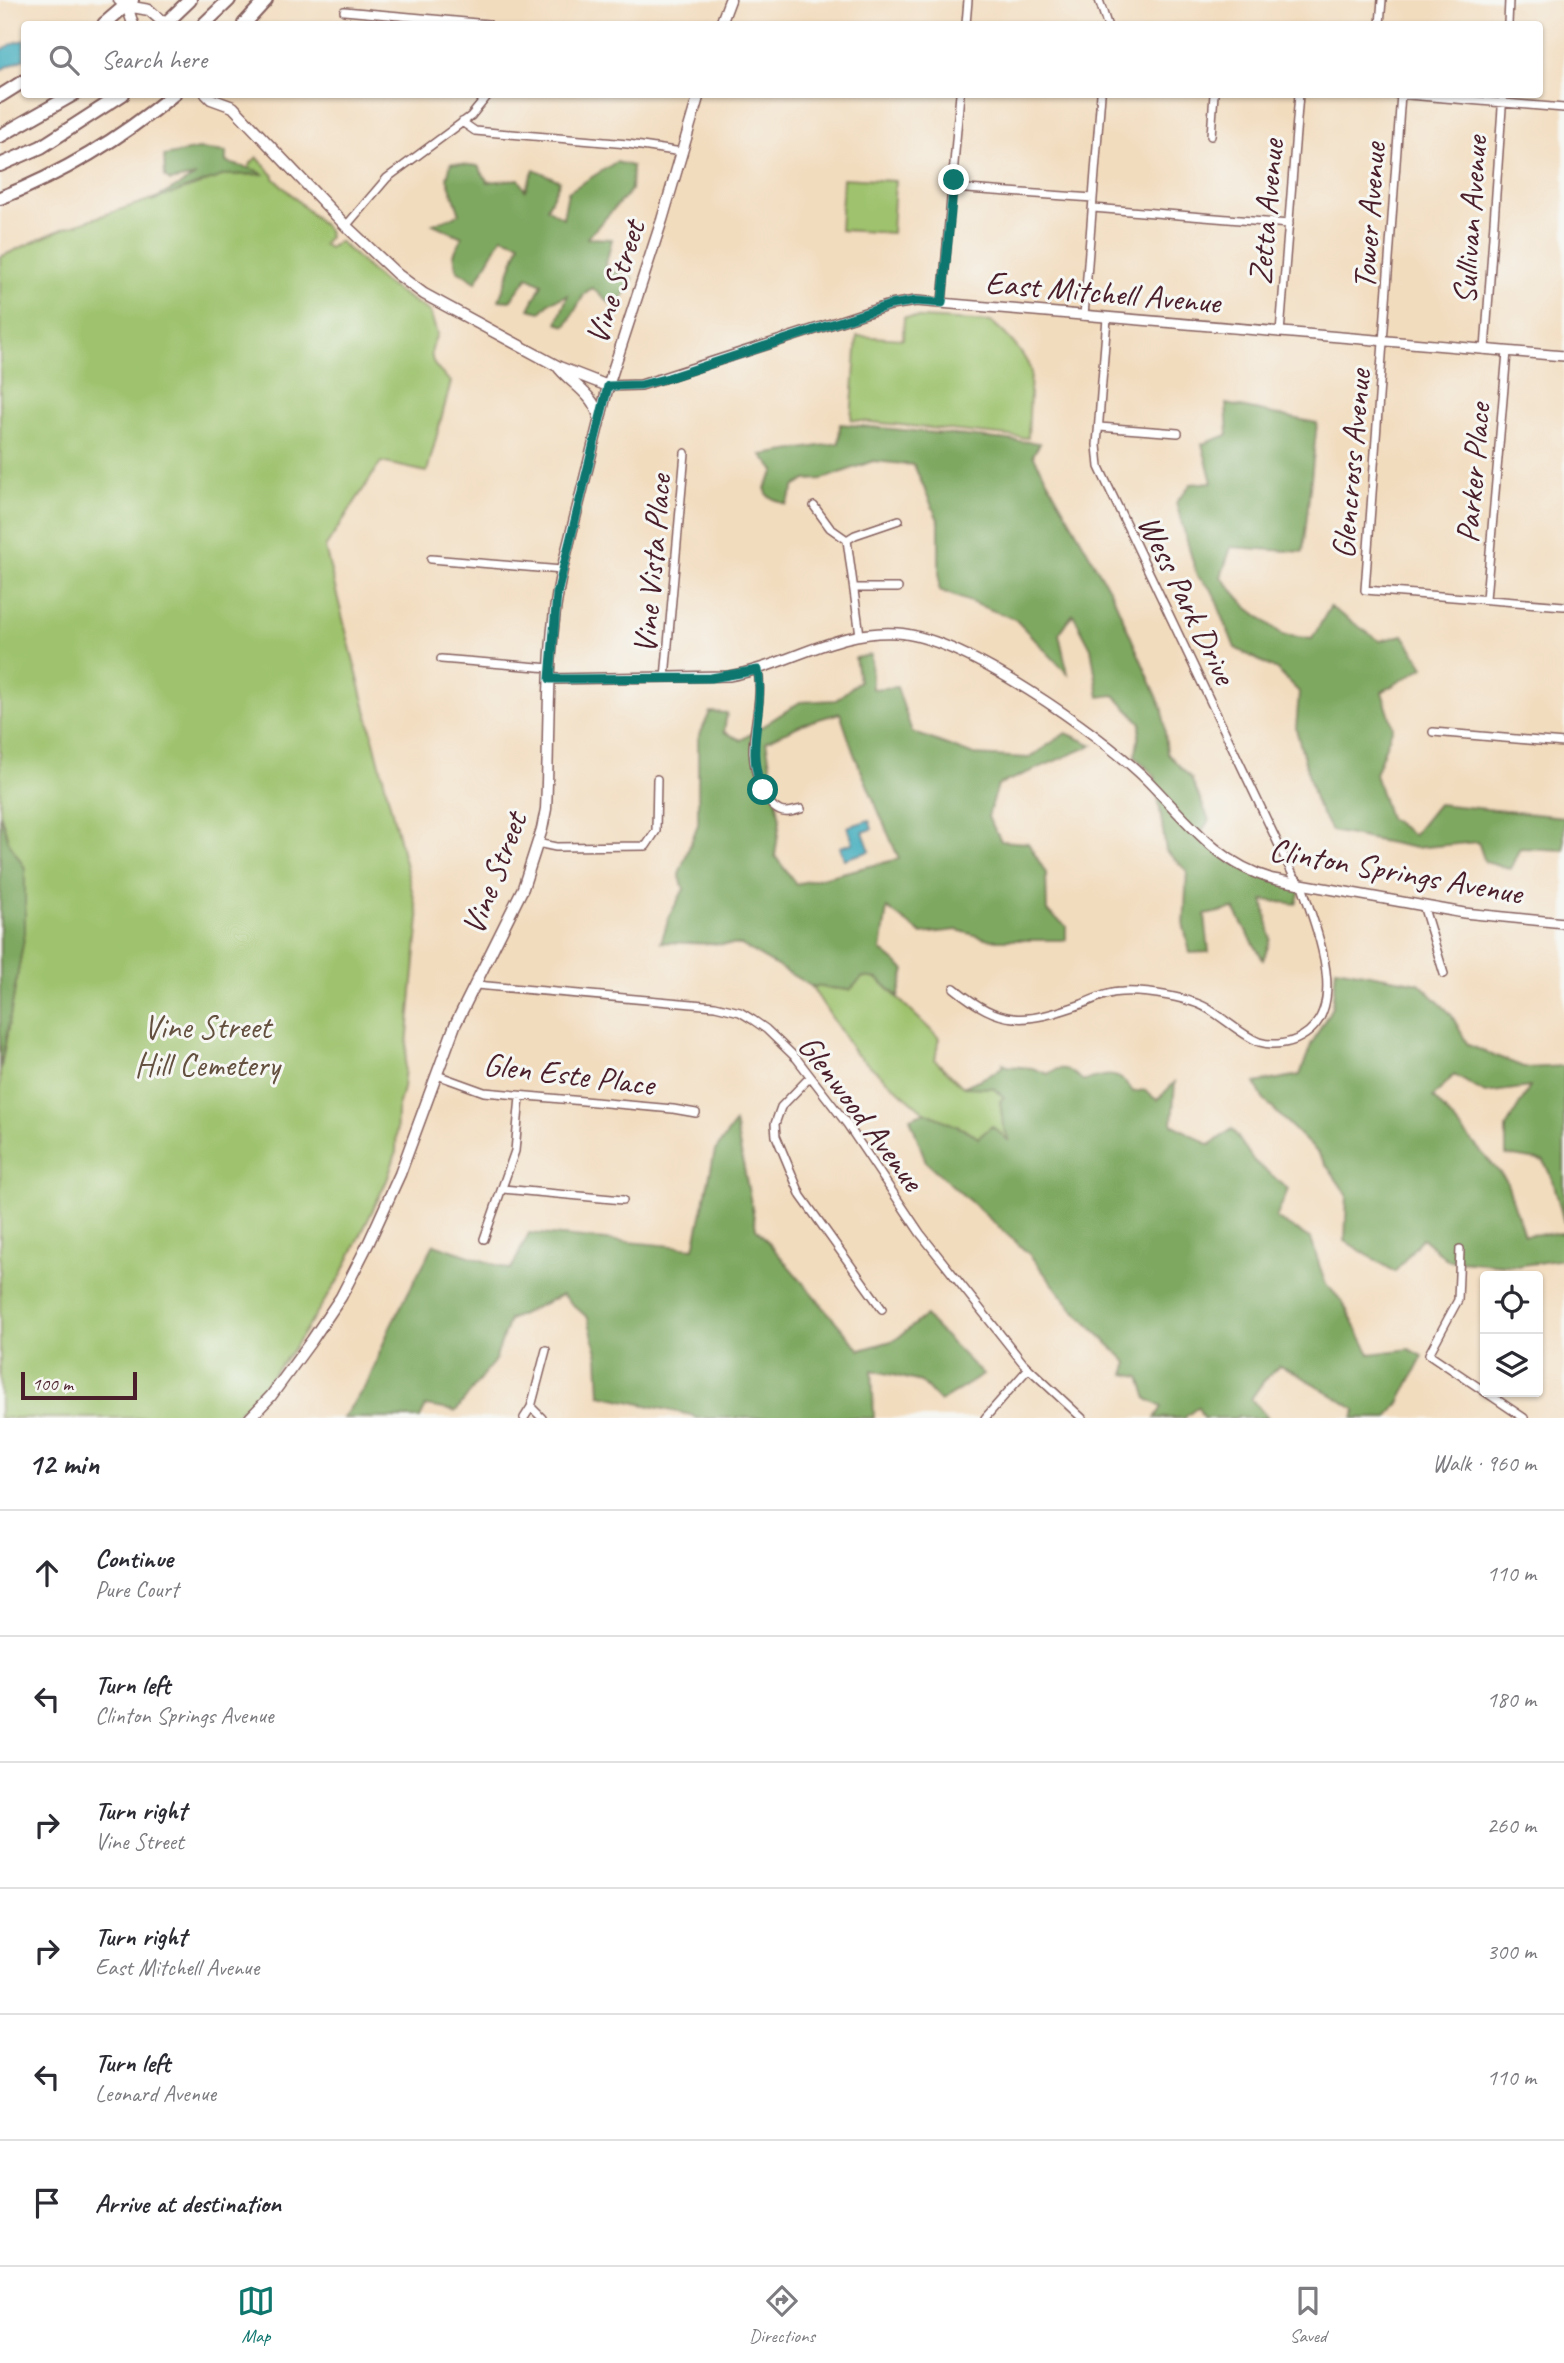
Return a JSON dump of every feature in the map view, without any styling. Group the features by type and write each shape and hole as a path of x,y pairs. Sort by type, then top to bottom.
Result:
{"highway":[{"path":"168,21 190,0"},
{"path":"207,21 229,0"},
{"path":"247,21 266,0"},
{"path":"107,21 126,2"},
{"path":"0,96 21,83"},
{"path":"0,136 68,98"},
{"path":"0,165 41,147 117,98"},
{"path":"0,198 68,167 104,146 139,123 169,98"}],"main road":[{"path":"723,21 730,0"},
{"path":"126,2 133,21"},
{"path":"126,2 149,10 162,21"},
{"path":"210,98 233,107 346,226 397,274 424,295 559,367 608,386"},
{"path":"231,98 233,107"},
{"name":"Vine Street","path":"250,1418 271,1396 312,1340 349,1282 400,1174 455,1026 523,888 546,809 550,673 557,594 562,570 608,386 698,98"},
{"path":"559,367 573,385 589,395 600,420"}],"street":[{"path":"966,21 968,0"},
{"path":"1099,0 1106,21"},
{"path":"1380,21 1382,0"},
{"path":"1508,21 1509,0"},
{"path":"344,11 455,21"},
{"path":"346,226 387,178 462,122 486,98"},
{"path":"942,303 960,98"},
{"path":"1084,316 1101,98"},
{"path":"1211,136 1214,98"},
{"name":"Zetta Avenue","path":"1280,333 1299,98"},
{"name":"Tower Avenue","path":"1384,341 1401,98"},
{"path":"1478,98 1564,108"},
{"name":"Sullivan Avenue","path":"1485,350 1503,99"},
{"path":"462,122 475,131 628,144 682,152"},
{"path":"953,188 1093,198"},
{"path":"1093,208 1289,224"},
{"name":"East Mitchell Avenue","path":"608,386 641,385 668,378 890,305 916,301 1564,356"},
{"name":"Wess Park Drive","path":"954,988 977,1006 993,1014 1027,1019 1045,1017 1123,992 1177,997 1208,1008 1258,1041 1272,1044 1293,1041 1303,1036 1316,1024 1324,1005 1328,984 1325,962 1302,884 1293,874 1103,477 1097,456 1107,318"},
{"name":"Glencross Avenue","path":"1384,341 1364,590 1486,599"},
{"name":"Parker Place","path":"1486,599 1507,352"},
{"path":"1099,427 1178,433"},
{"name":"Vine Vista Place","path":"665,678 685,453"},
{"path":"814,506 830,528 847,540 860,635"},
{"path":"847,540 855,534 899,520"},
{"path":"431,559 562,570"},
{"path":"853,588 898,588"},
{"path":"1486,599 1564,606"},
{"name":"Clinton Springs Avenue","path":"550,673 711,678 758,670 817,646 860,635 897,633 928,640 992,669 1103,741 1145,778 1199,835 1232,863 1266,877 1302,884 1500,918 1564,923"},
{"path":"441,659 550,673"},
{"path":"758,670 760,698 753,752 757,774 769,801 775,807 786,812 802,809"},
{"path":"1433,732 1564,743"},
{"path":"537,843 556,848 646,846 656,831 657,779"},
{"path":"1423,905 1444,974"},
{"name":"Glenwood Avenue","path":"476,985 729,1009 740,1012 766,1029 797,1059 847,1124 920,1233 1028,1369 1082,1418"},
{"name":"Glen Este Place","path":"437,1075 484,1092 696,1113"},
{"path":"810,1077 781,1107 775,1124 776,1136 794,1183 882,1309"},
{"path":"484,1239 515,1151 520,1097"},
{"path":"503,1189 623,1200"},
{"path":"1460,1249 1458,1300 1429,1354 1524,1418"},
{"path":"524,1418 531,1406 546,1350"},
{"path":"985,1418 1028,1369"},
{"path":"531,1406 542,1418"}],"green space":[{"path":"198,149 226,152 226,162 263,174 225,175 151,201 196,176 170,181 165,177 164,156"},
{"name":"Vine Street Hill Cemetery","path":"257,157 274,178 328,230 329,237 323,244 329,248 339,241 382,281 430,312 437,334 432,349 433,361 451,382 427,472 381,462 325,548 419,918 403,1088 397,1111 396,1153 387,1180 341,1276 291,1352 252,1400 231,1418 0,1418 0,1072 25,932 25,868 9,843 0,813 0,257 62,229 225,175 261,174 256,170 248,170"},
{"path":"616,162 632,166 631,190 587,238 612,239 605,268 633,278 617,309 592,288 585,293 566,326 557,323 568,295 550,302 541,312 529,309 542,284 528,277 510,301 499,300 520,243 502,237 476,282 457,270 454,254 462,237 433,224 460,214 447,178 451,163 478,166 488,182 519,179 525,190 534,169 560,181 547,208 563,218 568,192"},
{"path":"843,178 895,181 892,233 840,230"},
{"path":"904,317 992,322 1003,332 1020,351 1031,371 1028,438 851,420 857,336 903,339"},
{"path":"1226,404 1317,423 1303,552 1231,547 1221,577 1248,608 1283,635 1312,639 1330,607 1380,641 1403,635 1424,667 1382,692 1393,727 1375,774 1389,818 1413,835 1438,804 1564,817 1564,850 1520,848 1510,869 1485,862 1478,842 1415,848 1331,831 1316,803 1296,729 1299,692 1277,670 1235,648 1212,590 1197,576 1176,503 1191,484 1212,482 1202,444 1228,435"},
{"path":"840,424 1040,443 1033,455 1113,596 1163,710 1167,753 1191,778 1209,820 1199,836 1232,863 1302,885 1296,904 1263,900 1271,939 1263,960 1234,909 1205,915 1209,952 1190,953 1184,927 1187,871 1166,851 1155,776 1135,757 1141,723 1114,695 1099,697 1091,648 1073,614 1059,634 1068,674 1015,619 939,590 939,522 914,465 873,461 823,479 806,480 795,486 786,505 768,496 765,488 775,471 762,455 839,443"},
{"path":"871,655 872,689 897,687 912,732 974,755 1029,758 1066,733 1093,745 998,785 988,817 1001,841 1028,843 1046,873 1047,911 1066,926 1066,940 992,940 957,930 922,934 887,908 881,950 905,970 898,997 878,979 863,977 850,990 811,986 741,945 661,942 670,915 684,889 679,874 698,824 698,739 710,712 727,713 724,732 741,740 800,702 836,700 859,681 855,658","holes":["840,713 854,754 899,859 796,884 775,856 780,820 766,741 805,723"]},
{"path":"0,813 9,843 25,868 25,933 0,1072"},
{"path":"1336,968 1419,983 1451,1014 1468,1045 1526,1068 1564,1066 1564,1223 1554,1184 1544,1161 1506,1155 1506,1127 1530,1087 1485,1093 1454,1075 1433,1097 1506,1180 1524,1235 1564,1233 1564,1259 1517,1266 1448,1260 1422,1238 1395,1272 1345,1241 1347,1195 1318,1153 1263,1099 1255,1083 1300,1075 1311,1045 1332,1007"},
{"path":"863,976 878,979 939,1038 935,1060 962,1086 993,1088 1004,1097 1010,1143 978,1138 924,1112 855,1053 811,986 849,990"},
{"path":"1003,1063 1048,1074 1062,1069 1084,1081 1099,1077 1118,1077 1133,1092 1144,1090 1157,1100 1175,1082 1172,1124 1210,1145 1232,1129 1254,1161 1288,1189 1276,1218 1311,1239 1325,1283 1342,1301 1370,1354 1409,1349 1423,1356 1399,1403 1388,1418 1353,1418 1356,1410 1296,1373 1279,1366 1251,1399 1268,1418 1203,1418 1198,1407 1184,1418 1155,1418 1162,1407 1147,1399 1140,1377 1124,1374 1128,1363 1072,1308 1029,1254 926,1162 910,1118 925,1112 978,1138 992,1126 1009,1141 1003,1125 1000,1101 1004,1097 993,1088 963,1087 994,1073"},
{"path":"735,1123 756,1228 860,1350 895,1340 925,1316 983,1375 940,1402 921,1382 872,1370 874,1418 696,1418 600,1395 598,1357 588,1318 562,1295 509,1320 495,1360 456,1411 426,1406 420,1418 343,1418 368,1382 390,1327 434,1244 511,1270 529,1233 694,1248 715,1151"}],"water":[{"path":"21,41 21,60 0,70 0,51"},
{"path":"869,820 872,829 863,832 870,851 844,859 840,847 853,843 848,827"}],"route":[{"path":"763,790 753,752 759,715 758,670 711,678 550,679 557,594 608,386 641,385 668,378 901,302 942,303 954,180"}]}
